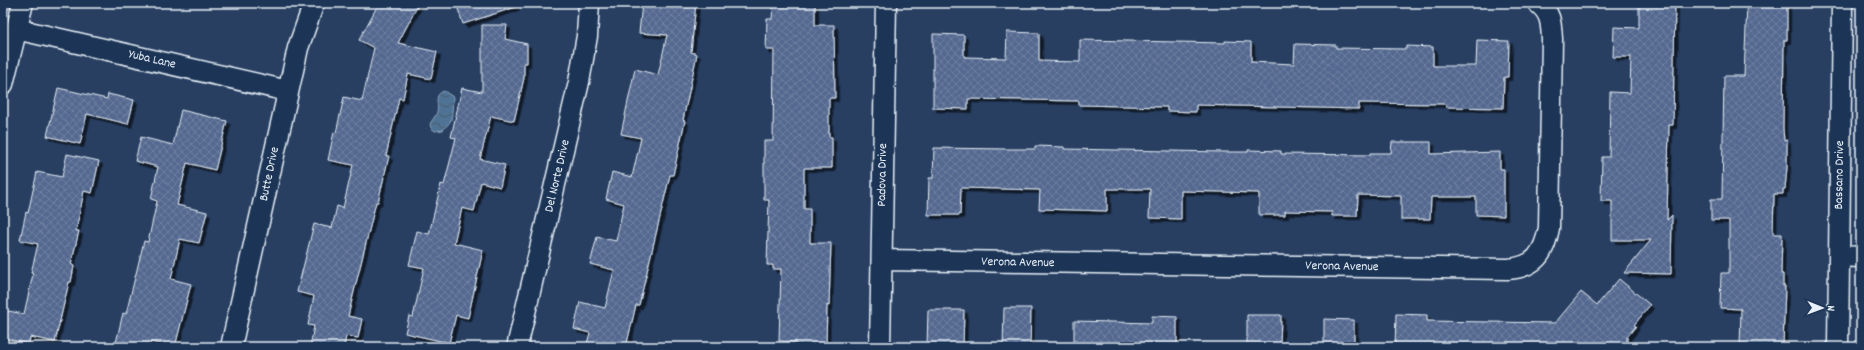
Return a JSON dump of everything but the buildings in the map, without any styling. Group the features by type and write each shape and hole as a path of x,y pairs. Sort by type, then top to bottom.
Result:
{"street":[{"path":"3,84 23,3"},
{"name":"Butte Drive","path":"231,347 298,48 314,3"},
{"name":"Del Norte Drive","path":"517,347 579,82 589,3"},
{"name":"Padova Drive","path":"880,347 886,3"},
{"name":"Verona Avenue","path":"882,260 1508,269 1528,265 1536,260 1542,250 1549,228 1552,39 1550,18 1545,9 1538,3"},
{"name":"Bassano Drive","path":"1838,347 1842,3"},
{"name":"Yuba Lane","path":"16,29 288,91"},
{"path":"1839,256 1861,257"}],"water":[{"path":"444,91 453,97 451,119 443,130 435,131 431,128 430,124 437,112 437,97"}]}
